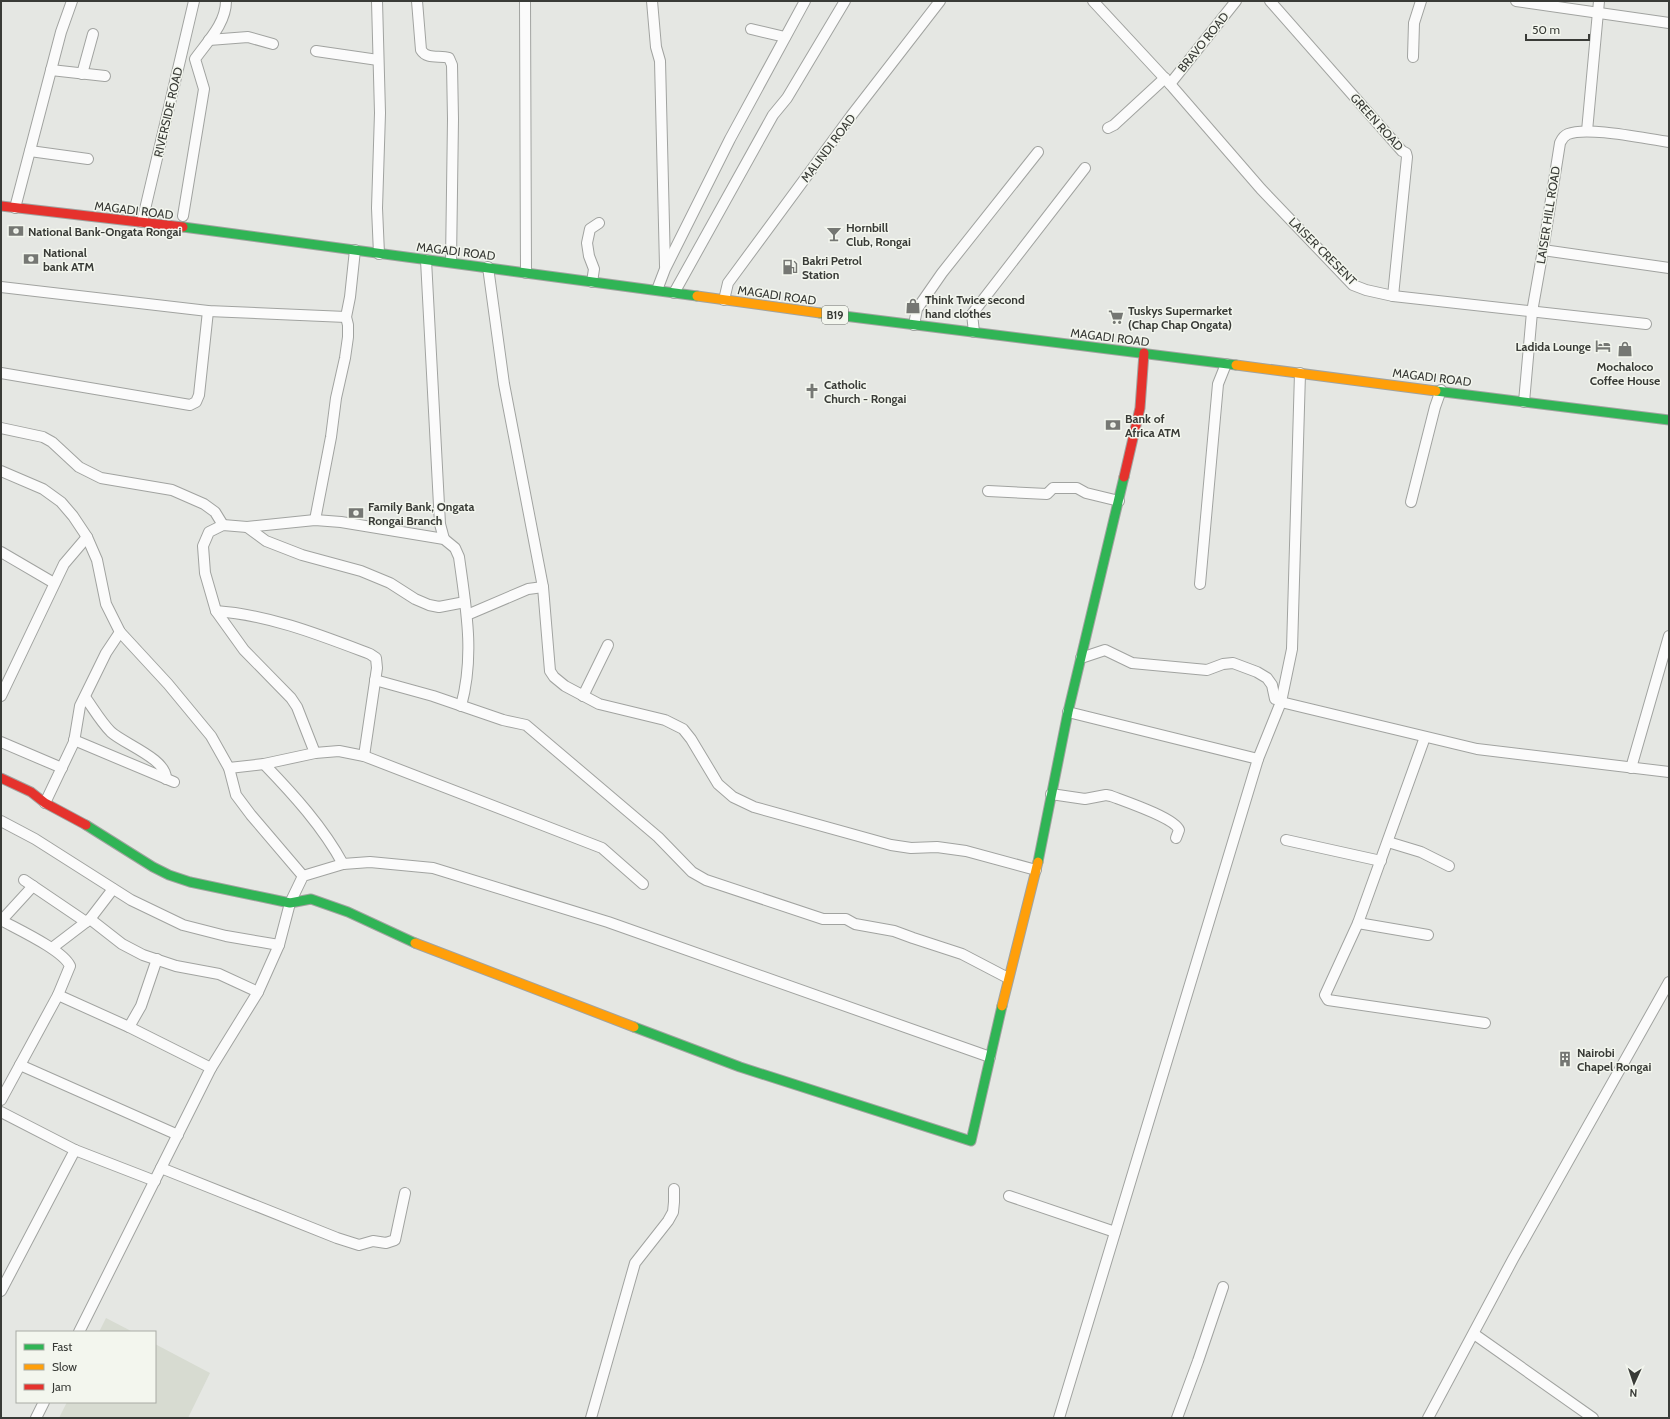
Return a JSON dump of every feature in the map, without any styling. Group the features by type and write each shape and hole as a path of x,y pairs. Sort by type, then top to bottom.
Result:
{"main road":[{"name":"MAGADI ROAD","path":"1,206 142,222 379,254 451,262 914,325 1441,390 1669,420"},
{"path":"1,778 31,792 45,803 82,823 169,875 190,882 290,903 312,899 348,912 403,938 740,1067 971,1141 1008,978 1036,870 1068,712 1140,408 1144,353"}],"street":[{"path":"15,208 60,32 72,1"},
{"name":"RIVERSIDE ROAD","path":"142,222 194,1"},
{"path":"183,216 204,89 195,59 221,23 226,7 226,1"},
{"path":"377,1 380,113 376,208 379,254"},
{"path":"417,1 421,50 423,54 427,56 444,56 449,58 452,65 453,119 451,262"},
{"path":"525,1 526,273"},
{"path":"652,1 656,47 660,61 665,269"},
{"path":"657,290 665,269 730,138 805,1"},
{"path":"674,293 773,115 787,98 845,1"},
{"name":"MALINDI ROAD","path":"724,300 728,283 846,123 940,1"},
{"name":"BRAVO ROAD","path":"1108,128 1168,81 1236,1"},
{"name":"GREEN ROAD","path":"1270,1 1402,151 1406,153 1393,296"},
{"path":"1412,57 1414,23 1421,1"},
{"path":"1516,1 1669,23"},
{"path":"1587,131 1599,1"},
{"name":"LAISER CRESENT","path":"1095,2 1168,81 1261,189 1353,285 1366,290 1393,296 1646,324"},
{"path":"750,30 785,38"},
{"path":"82,74 93,34"},
{"path":"209,40 248,37 273,44"},
{"path":"316,51 378,60"},
{"path":"51,70 105,76"},
{"name":"LAISER HILL ROAD","path":"1524,402 1532,312 1560,143 1563,137 1568,134 1587,131 1669,142"},
{"path":"30,151 88,159"},
{"path":"914,325 917,309 942,273 1038,152"},
{"path":"974,332 972,314 1085,168"},
{"path":"592,282 594,269 589,256 587,243 590,229 599,223"},
{"path":"315,520 331,437 336,398 346,358 348,325 346,317 350,297 355,250"},
{"path":"1543,250 1669,268"},
{"path":"426,260 440,524 444,539"},
{"path":"488,267 504,384 543,587 550,671 554,677 565,686 599,704 665,720 683,729 692,739 718,784 733,797 754,807 891,845 911,848 937,846 966,851 1036,870"},
{"path":"1,287 208,311 346,317"},
{"path":"1,373 190,405 196,402 199,395 208,311"},
{"path":"1200,584 1218,384 1226,364"},
{"path":"1059,1418 1258,759 1278,701 1292,649 1300,373"},
{"path":"1411,502 1435,407 1441,390"},
{"path":"1,428 43,437 52,442 79,467 100,478 172,490 204,504 215,512 223,525"},
{"path":"1,471 43,489 60,502 73,516 87,537 97,560 106,604 120,632 192,711 211,736 228,768 236,795 303,876"},
{"path":"988,491 1047,494 1053,488 1077,488 1086,493 1119,501"},
{"path":"315,753 292,698 244,650 216,611 205,573 203,546 209,532 223,525 247,527 315,520 341,522 444,539 455,548 458,553 467,615 469,660 466,688 461,706"},
{"path":"247,527 266,541 302,555 361,572 390,583 415,599 429,605 439,607 465,602"},
{"path":"1,696 64,564 87,537"},
{"path":"1,552 54,583"},
{"path":"467,615 528,589 543,587"},
{"path":"216,611 239,613 284,623 370,654 376,658 377,668 364,756"},
{"path":"45,803 74,740 80,706 106,653 120,632"},
{"path":"1631,768 1669,636"},
{"path":"583,696 608,644"},
{"path":"1081,658 1105,650 1132,663 1207,670 1223,664 1233,663 1267,678 1272,685 1278,701"},
{"path":"375,680 503,720 526,725 658,836 692,872 706,880 823,919 846,919 855,924 894,930 913,938 962,954 1008,978"},
{"path":"74,740 170,781 164,769 152,758 111,731 84,697"},
{"path":"1278,701 1424,737 1477,748 1669,772"},
{"path":"1068,712 1258,759"},
{"path":"1424,737 1358,923 1326,995 1328,1000 1485,1023"},
{"path":"1,742 62,768"},
{"path":"228,768 264,764 315,753 339,751 364,756 602,848 643,884"},
{"path":"264,764 288,788 333,845 343,864"},
{"path":"1052,794 1085,799 1106,795 1111,796 1144,808 1175,824 1179,830 1176,838"},
{"path":"1,821 35,839 131,900 183,925 226,936 278,945"},
{"path":"1286,840 1380,861"},
{"path":"1388,842 1421,852 1449,866"},
{"path":"80,1331 211,1068 258,992 278,945 290,903 303,876 343,864 370,862 433,868 608,922 990,1057"},
{"path":"24,880 122,944 143,955 176,966 219,974 258,992"},
{"path":"1,1100 58,995 70,966 68,962 52,948 1,920 33,886"},
{"path":"52,948 88,921 114,889"},
{"path":"1358,923 1428,935"},
{"path":"129,1027 141,1006 157,959"},
{"path":"1428,1418 1513,1259 1669,982"},
{"path":"58,995 129,1027 211,1068"},
{"path":"20,1065 178,1136"},
{"path":"1,1112 75,1150 155,1181"},
{"path":"1,1291 75,1150"},
{"path":"160,1168 337,1238 359,1245 373,1241 386,1243 395,1240 406,1193"},
{"path":"591,1418 635,1263 668,1221 673,1212 674,1189"},
{"path":"1008,1196 1115,1232"},
{"path":"1177,1418 1223,1287"},
{"path":"1474,1334 1593,1418"},
{"path":"36,1418 44,1403"}],"shaded area":[{"path":"106,1318 131,1331 100,1331"},
{"path":"156,1345 210,1373 188,1418 59,1418 66,1403 156,1403"}],"traffic: fast":[{"path":"183,227 697,296"},
{"path":"820,313 1236,365"},
{"path":"1436,391 1669,420"},
{"path":"1038,862 1068,712 1124,477"},
{"path":"86,825 153,867 169,875 190,882 290,903 311,899 348,912 415,943"},
{"path":"634,1027 740,1067 971,1141 1002,1006"}],"traffic: slow":[{"path":"697,296 820,313"},
{"path":"1236,365 1436,391"},
{"path":"1002,1006 1038,862"},
{"path":"415,943 634,1027"}],"traffic: jam":[{"path":"1,206 183,227"},
{"path":"1124,477 1140,408 1144,353"},
{"path":"1,778 31,792 45,803 86,825"}],"place":[{"name":"National Bank-Ongata Rongai","path":"16,231"},
{"name":"Hornbill Club, Rongai","path":"834,234"},
{"name":"National bank ATM","path":"31,259"},
{"name":"Bakri Petrol Station","path":"790,267"},
{"name":"Think Twice second hand clothes","path":"913,306"},
{"name":"Tuskys Supermarket (Chap Chap Ongata)","path":"1116,317"},
{"name":"Ladida Lounge","path":"1603,346"},
{"name":"Mochaloco Coffee House","path":"1625,349"},
{"name":"Catholic Church - Rongai","path":"812,391"},
{"name":"Bank of Africa ATM","path":"1113,425"},
{"name":"Family Bank, Ongata Rongai Branch","path":"356,513"},
{"name":"Nairobi Chapel Rongai","path":"1565,1059"}]}
